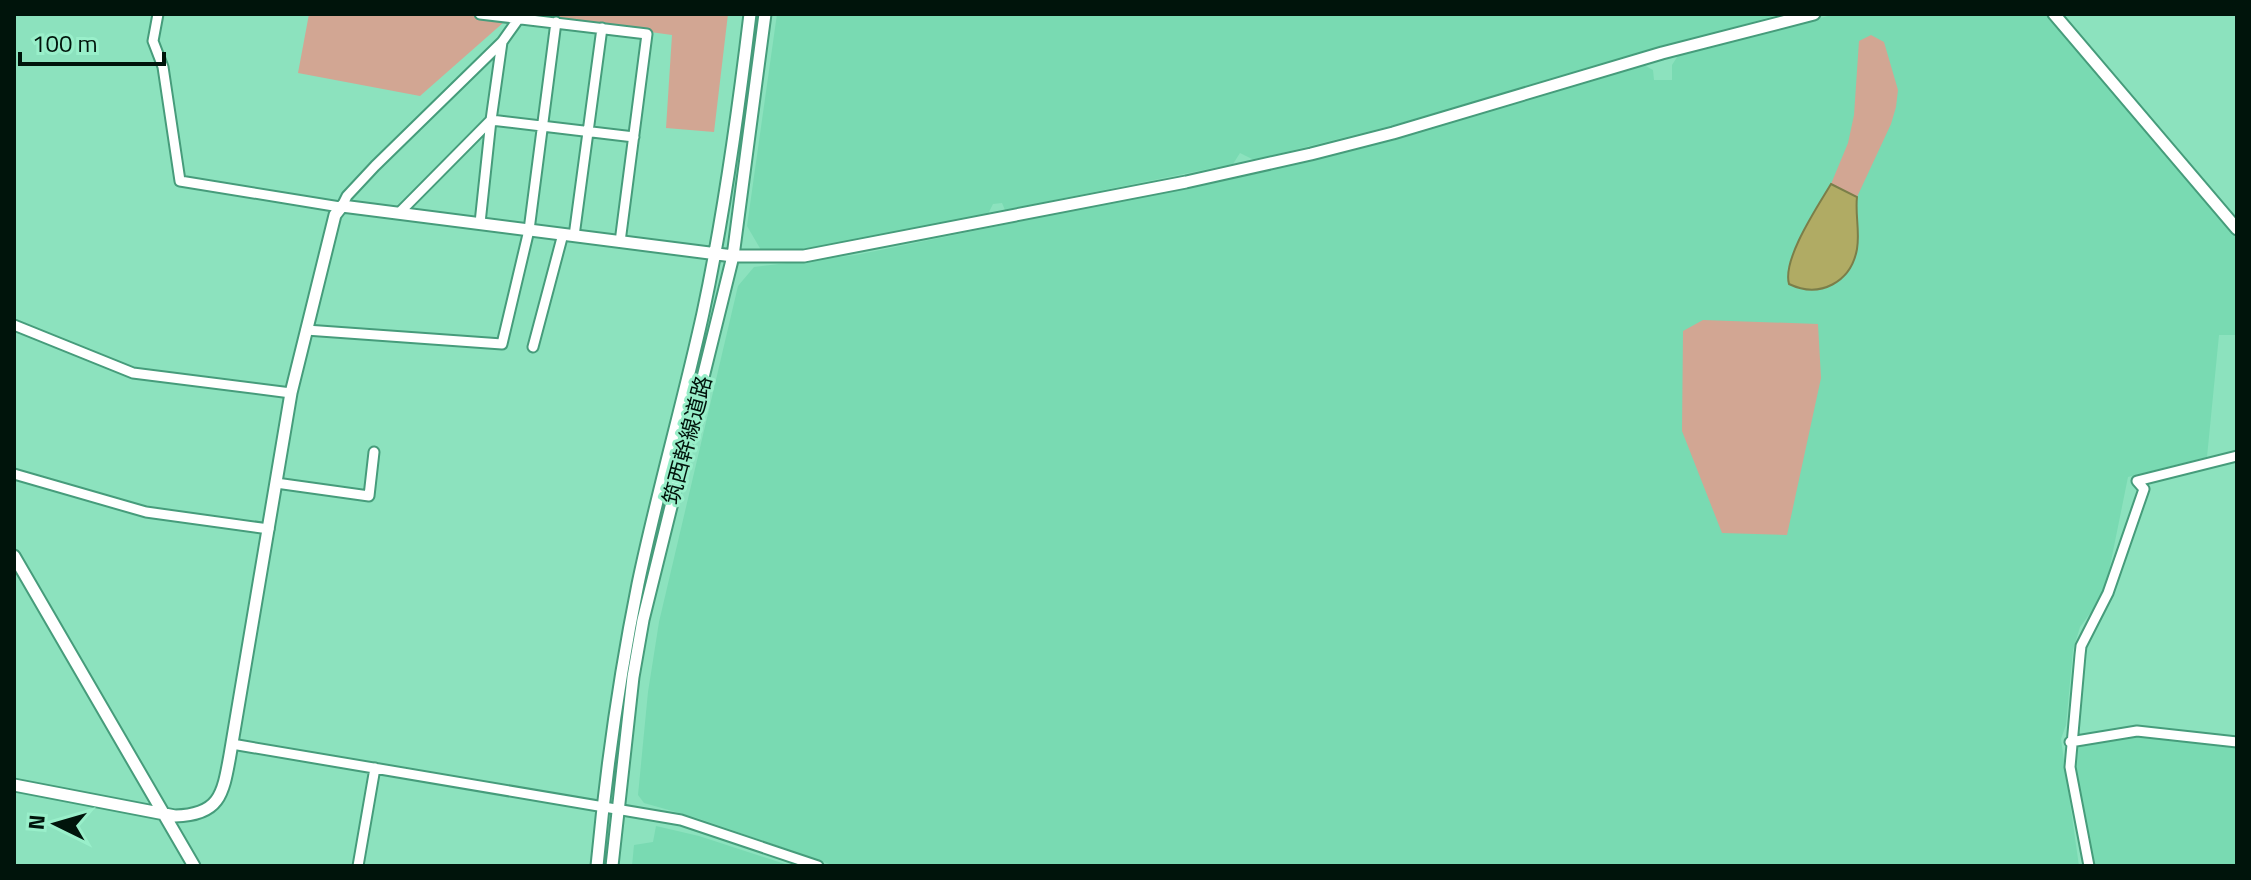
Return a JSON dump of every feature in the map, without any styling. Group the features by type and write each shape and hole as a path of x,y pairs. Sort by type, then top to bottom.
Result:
{"street":[{"path":"158,14 153,41 163,67 180,181 341,206 620,242 733,256 780,258 832,252 1249,169 1393,133 1662,53 1814,14"},
{"path":"480,14 521,16 647,34 620,242"},
{"name":"筑西幹線道路","path":"597,866 617,696 639,581 714,254 750,14"},
{"name":"筑西幹線道路","path":"612,866 633,677 643,620 733,256 765,14"},
{"path":"2054,14 2237,229"},
{"path":"14,785 165,813 197,815 219,800 225,785 291,393 335,215 347,196 375,166 502,42 521,16"},
{"path":"306,330 502,344 529,230 556,22"},
{"path":"533,347 569,235 602,28"},
{"path":"480,223 502,42"},
{"path":"399,213 491,120 634,137"},
{"path":"14,325 133,373 291,393"},
{"path":"276,483 369,496 374,452"},
{"path":"2089,866 2070,767 2081,646 2108,593 2144,489 2137,481 2237,456"},
{"path":"14,474 61,485 146,512 269,529"},
{"path":"14,556 194,866"},
{"path":"2070,742 2137,731 2237,742"},
{"path":"232,744 692,823 818,866"},
{"path":"358,866 375,768"}],"shaded area":[{"path":"309,14 513,14 420,96 298,73"},
{"path":"520,14 728,14 714,132 666,128 672,35"},
{"path":"777,14 1781,14 1394,125 1254,160 1240,153 1233,164 1005,210 1002,203 993,204 988,214 880,236 796,250 761,250 747,226"},
{"path":"1836,14 2051,14 2237,235 2237,335 2219,335 2207,457 2128,477 2108,576 2100,600 2080,627 2073,650 2066,725 2061,739 2079,866 835,866 644,803 638,795 648,692 659,622 738,286 754,267 856,255 1267,171 1338,154 1644,65 1653,70 1654,80 1672,80 1672,65 1679,54"},
{"path":"1871,35 1884,42 1898,90 1891,124 1857,197 1831,184 1848,143 1854,115 1859,41"},
{"path":"1831,184 1857,197 1858,243 1854,261 1841,279 1823,288 1812,290 1789,284 1788,273 1796,247"},
{"path":"1703,320 1818,324 1821,378 1787,535 1722,533 1682,431 1683,331"},
{"path":"2135,736 2237,748 2237,866 2093,866 2073,752 2077,745"},
{"path":"656,826 699,836 791,866 632,866 634,845 653,842"}]}
